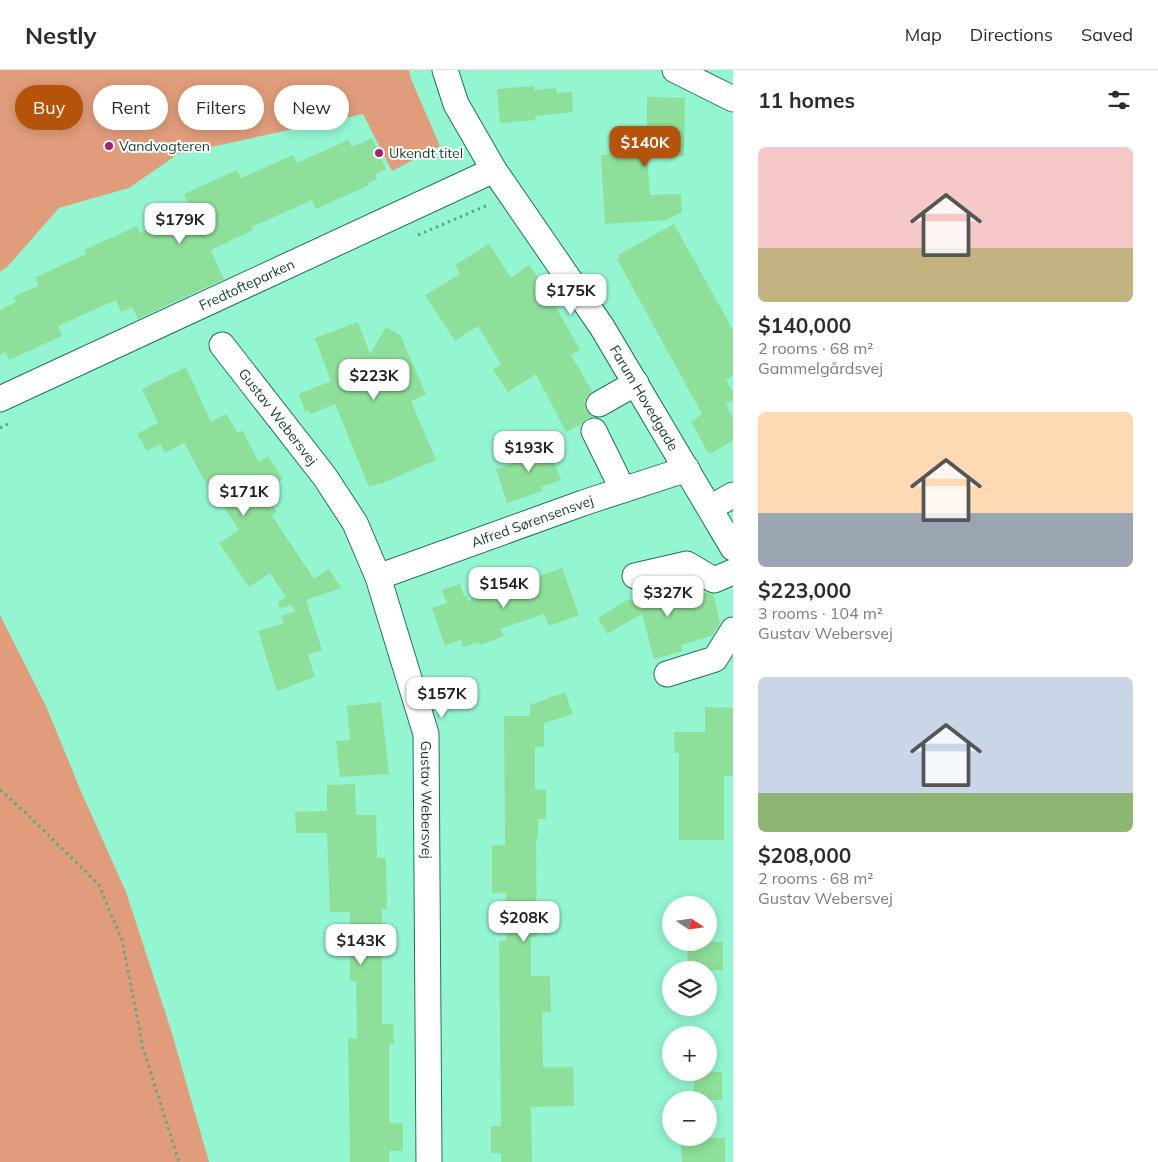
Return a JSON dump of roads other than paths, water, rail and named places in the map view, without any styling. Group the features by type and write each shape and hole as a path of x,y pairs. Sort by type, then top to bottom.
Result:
{"street":[{"name":"Farum Hovedgade","path":"445,70 456,104 494,170 602,327 733,548"},
{"path":"675,70 733,99"},
{"name":"Fredtofteparken","path":"0,399 494,170"},
{"name":"Gustav Webersvej","path":"222,345 325,477 356,522 378,577 426,734 429,1162"},
{"path":"599,404 636,383"},
{"path":"594,431 624,490"},
{"name":"Alfred Sørensensvej","path":"378,577 687,469"},
{"path":"710,508 733,495"},
{"path":"635,576 687,564 714,580 733,572"},
{"path":"666,674 715,660 733,630"}],"place":[{"name":"Vandvogteren","path":"109,146"},
{"name":"Ukendt titel","path":"379,153"}]}
